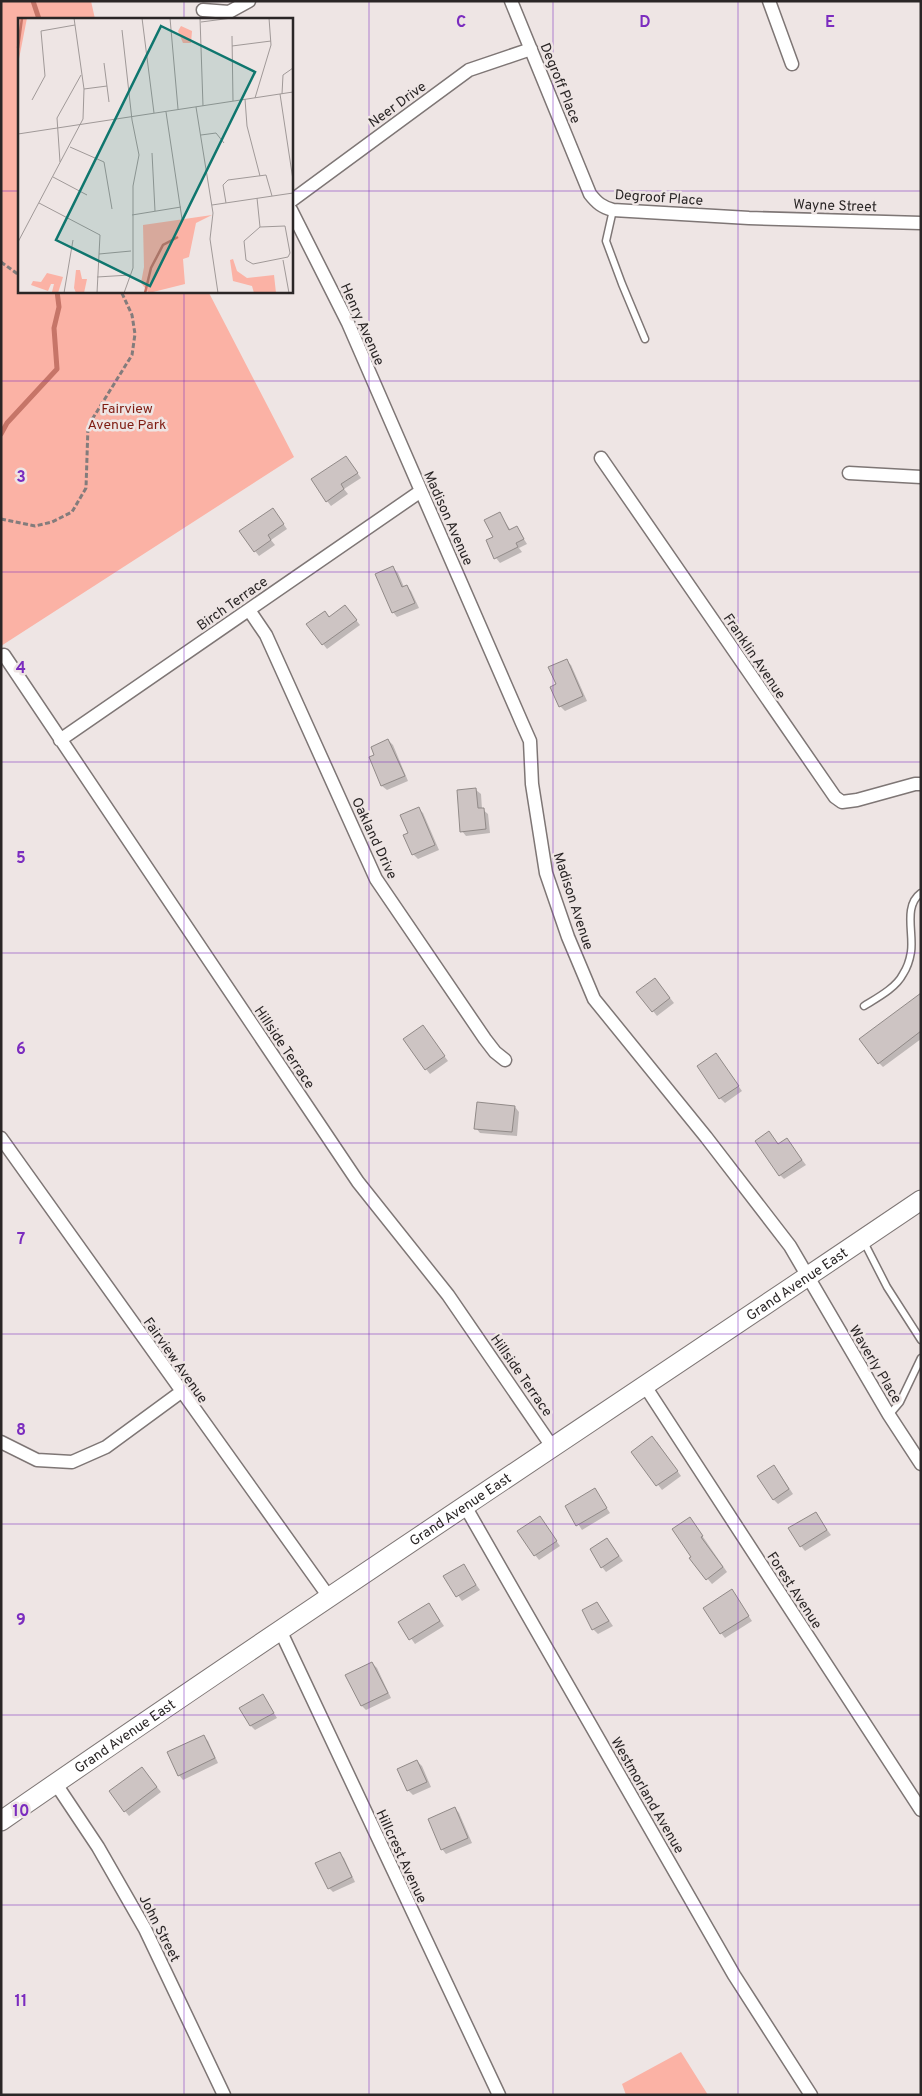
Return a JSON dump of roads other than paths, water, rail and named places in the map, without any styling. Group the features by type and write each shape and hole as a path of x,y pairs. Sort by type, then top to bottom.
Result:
{"main road":[{"name":"Grand Avenue East","path":"1,1821 280,1630 808,1278 921,1200"}],"street":[{"path":"202,10 229,12 249,1"},
{"name":"Degroff Place","path":"511,1 583,177"},
{"path":"769,1 792,64"},
{"name":"Neer Drive","path":"292,200 469,70 531,50"},
{"name":"Degroof Place","path":"583,177 590,194 597,203 613,210 749,218"},
{"name":"Henry Avenue","path":"292,212 348,323 404,454"},
{"name":"Wayne Street","path":"749,218 921,223"},
{"name":"Madison Avenue","path":"404,454 530,742 532,784 546,873 568,937 594,999 706,1137 790,1246 808,1278"},
{"name":"Franklin Avenue","path":"601,458 835,797 842,802 857,800 921,784"},
{"path":"849,473 921,477"},
{"name":"Birch Terrace","path":"60,740 421,491"},
{"name":"Oakland Drive","path":"249,610 266,635 376,879 485,1039 495,1052 505,1060"},
{"name":"Hillside Terrace","path":"4,655 358,1182 448,1295 554,1448"},
{"name":"Fairview Avenue","path":"1,1138 328,1598"},
{"name":"Waverly Place","path":"808,1278 889,1415 921,1464"},
{"name":"Forest Avenue","path":"645,1386 921,1810"},
{"path":"1,1442 37,1460 72,1462 106,1447 181,1392"},
{"name":"Westmorland Avenue","path":"465,1506 734,1975 811,2095"},
{"name":"Hillcrest Avenue","path":"280,1630 499,2095"},
{"name":"John Street","path":"56,1784 98,1847 145,1929 224,2095"}],"lane":[{"path":"613,210 606,240 645,339"},
{"path":"864,1006 895,984 903,974 911,952 910,928 913,901 921,893"},
{"path":"863,1239 884,1279 921,1340"},
{"path":"889,1415 900,1402 921,1358"}],"waterway":[{"path":"33,1 39,18"},
{"path":"1,434 7,423 57,369 54,328 59,307 57,292"}],"park label":[{"name":"Fairview Avenue Park","path":"127,416"}]}
